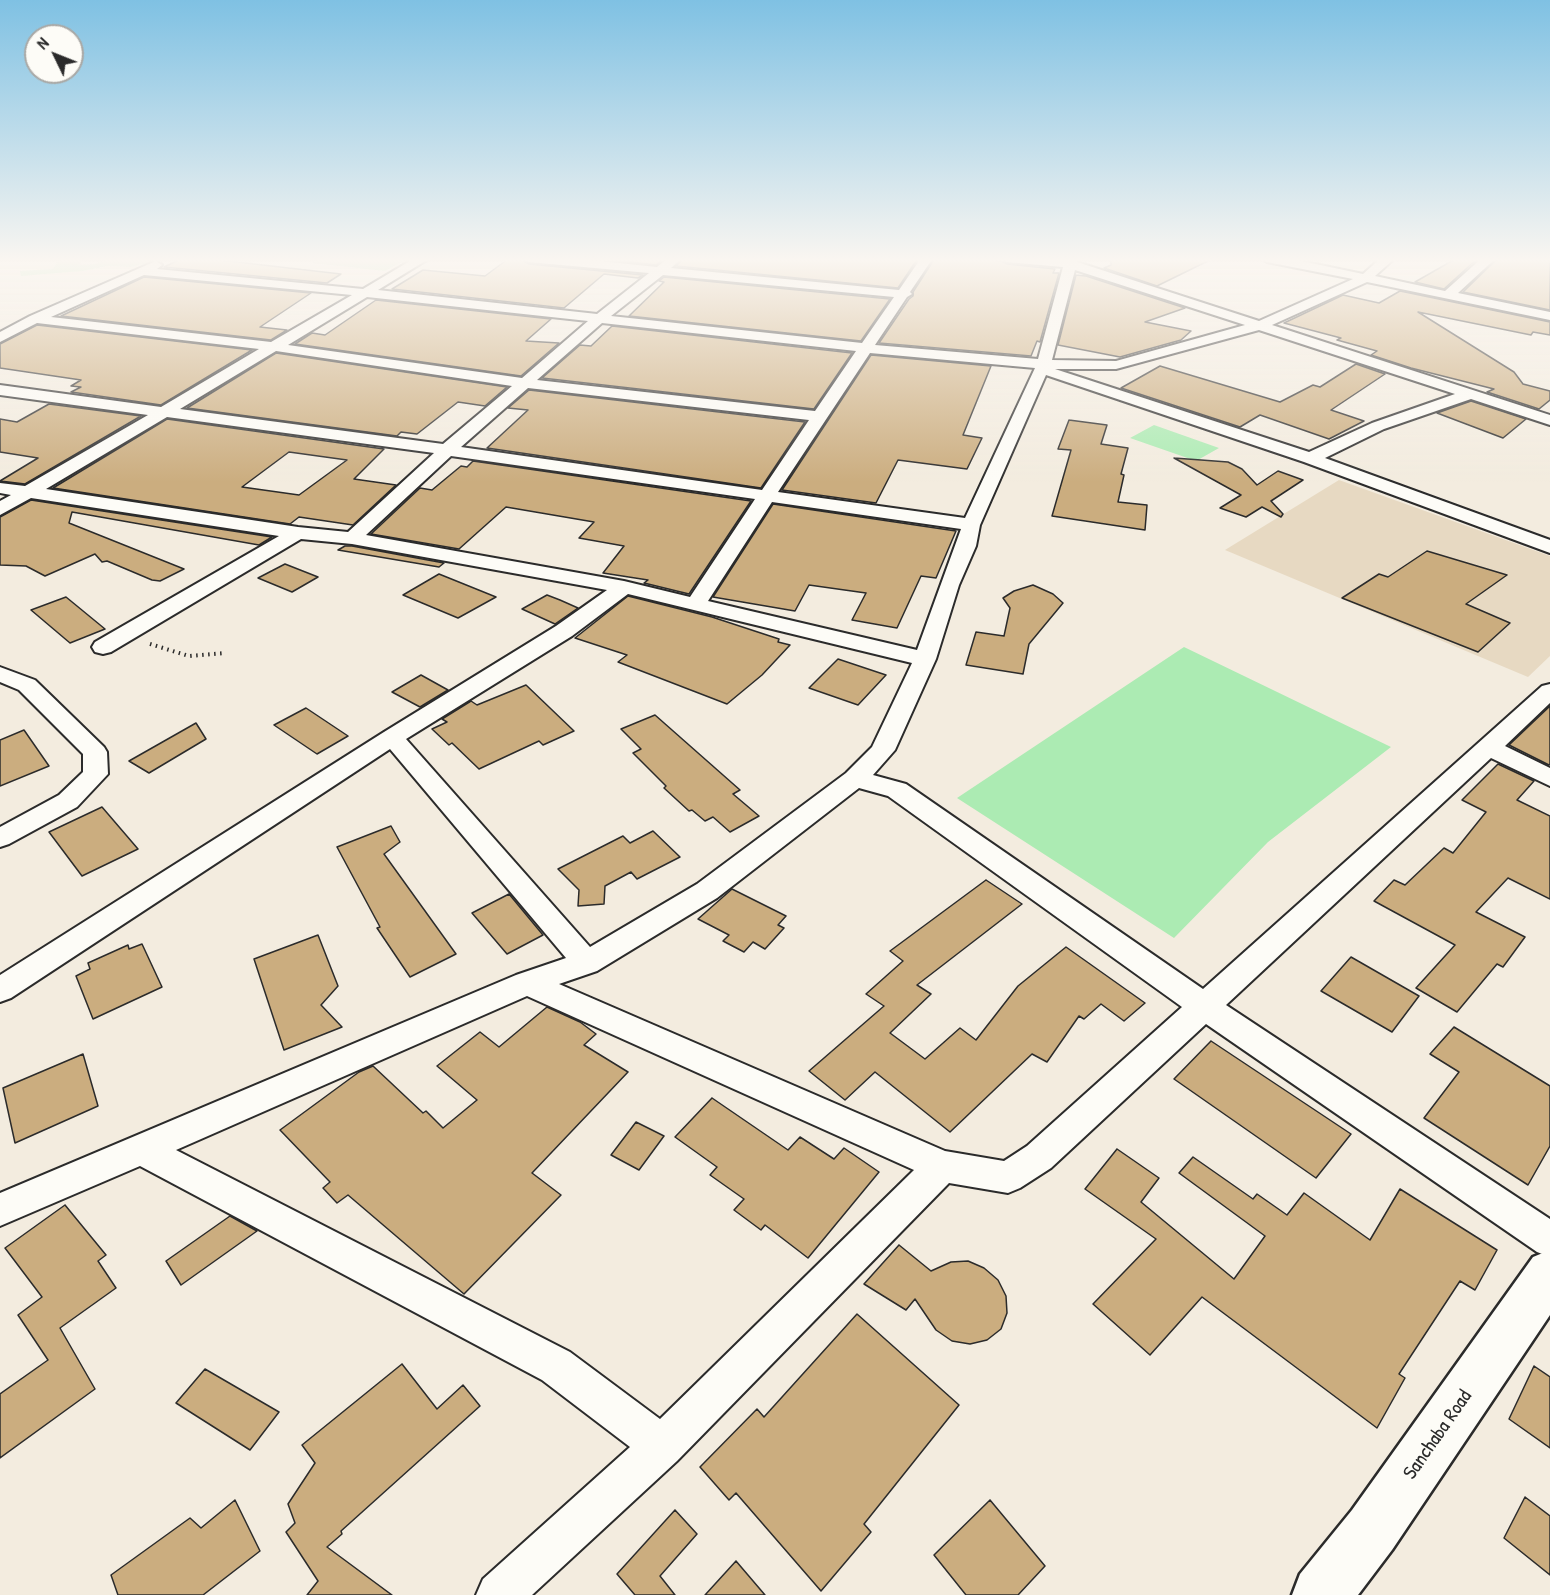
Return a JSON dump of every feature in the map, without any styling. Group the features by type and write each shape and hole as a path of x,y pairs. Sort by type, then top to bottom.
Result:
{"street":[{"path":"150,332 275,347 525,383 820,416"},
{"path":"0,509 300,332"},
{"path":"352,538 447,450 583,332"},
{"path":"722,332 1043,367 1116,365 1234,332"},
{"path":"696,604 877,332"},
{"path":"0,1210 527,983 587,963 707,891 855,779 883,750 925,659 949,585 966,546 971,525 1043,367 1052,332"},
{"path":"1284,332 1550,420"},
{"path":"1043,367 1310,458 1550,547"},
{"path":"0,390 447,450 971,525"},
{"path":"1310,458 1378,426 1471,394"},
{"path":"0,488 298,533 352,538 624,587 925,659"},
{"path":"103,647 298,533"},
{"path":"0,990 392,737 564,631 624,587"},
{"path":"0,674 27,685 95,752 96,774 68,801 0,838"},
{"path":"527,983 942,1166 1008,1177 1039,1157 1550,691"},
{"path":"392,737 587,963"},
{"path":"1490,748 1550,778"},
{"path":"855,779 897,790 1205,1007 1550,1240"},
{"path":"141,1149 556,1366 662,1446"},
{"path":"499,1595 662,1446 942,1166"},
{"name":"Sanchaba Road","path":"1322,1595 1372,1530 1550,1273"}],"path":[{"path":"124,635 189,656 226,653"}],"shaded area":[{"path":"1339,480 1550,556 1550,656 1528,677 1225,550"}],"green space":[{"path":"1154,425 1219,448 1196,461 1130,438"},
{"path":"1184,647 1391,747 1268,842 1174,938 957,798"}],"building":[{"path":"23,332 101,332 252,350 161,405 71,392 81,387 71,386 81,380 0,368 0,344"},
{"path":"205,332 283,332 271,340"},
{"path":"329,332 536,332 526,341 559,343 521,376 295,344 312,333 325,335"},
{"path":"605,332 669,332 852,353 814,409 542,378 580,345 591,346"},
{"path":"782,332 867,332 861,341"},
{"path":"886,332 1043,332 1040,342 1037,341 1031,356 879,343"},
{"path":"1061,332 1189,332 1181,340 1120,357 1058,345"},
{"path":"1320,332 1451,332 1514,372 1523,384 1550,391 1550,400 1539,409 1487,392 1494,389 1411,368 1371,355 1377,351 1337,340 1341,338"},
{"path":"276,353 507,387 485,406 458,402 417,434 401,432 397,436 187,408"},
{"path":"871,355 991,366 963,435 982,438 967,469 898,460 876,503 782,490"},
{"path":"1356,364 1385,374 1331,410 1364,421 1329,439 1260,415 1240,427 1121,388 1160,366 1280,402 1313,385 1320,387"},
{"path":"529,390 805,422 761,488 487,448 528,410 508,408"},
{"path":"1471,401 1526,419 1503,438 1437,413"},
{"path":"49,404 141,416 25,484 0,481 38,458 0,452 0,419 17,422"},
{"path":"167,419 384,449 354,479 396,485 353,525 299,517 290,524 53,488","holes":["289,452 347,460 299,495 242,487"]},
{"path":"1069,420 1107,425 1101,444 1128,448 1121,474 1124,475 1118,502 1147,505 1145,530 1052,516 1071,450 1058,449"},
{"path":"1174,458 1228,462 1242,469 1257,485 1278,471 1303,480 1271,501 1283,514 1281,517 1262,507 1246,517 1220,508 1241,495"},
{"path":"473,461 751,501 689,594 644,583 648,580 603,573 624,546 579,538 594,522 506,507 459,549 371,534 420,488 432,490 461,466 467,467"},
{"path":"31,500 272,537 259,545 72,512 69,523 184,569 160,581 152,580 107,561 102,562 95,554 45,576 26,566 0,565 0,517"},
{"path":"773,504 956,531 936,578 921,576 897,628 852,620 866,593 809,585 795,611 713,597"},
{"path":"345,546 444,563 439,567 338,550"},
{"path":"1427,551 1507,575 1466,604 1510,623 1478,652 1342,598 1379,574 1388,577"},
{"path":"285,564 318,577 292,592 258,578"},
{"path":"439,574 496,597 458,618 403,595"},
{"path":"1033,585 1053,594 1063,603 1029,644 1023,674 966,665 976,632 1004,636 1010,608 1003,598 1014,591"},
{"path":"547,595 578,608 555,624 522,609"},
{"path":"628,596 712,617 779,639 778,642 790,645 762,675 727,704 618,662 627,655 575,638"},
{"path":"66,597 105,629 70,643 31,610"},
{"path":"838,659 886,675 858,705 809,688"},
{"path":"421,675 448,690 420,707 392,692"},
{"path":"526,685 574,731 543,745 539,741 479,769 452,743 449,745 432,729 447,722 442,719 471,701 477,705"},
{"path":"1550,706 1550,764 1549,765 1509,745"},
{"path":"306,708 348,736 317,754 274,725"},
{"path":"655,715 740,790 733,794 759,816 730,832 713,817 705,821 692,810 689,811 664,788 666,786 633,753 641,749 621,729"},
{"path":"196,723 206,739 149,773 129,761"},
{"path":"24,730 49,766 0,786 0,740"},
{"path":"1498,764 1534,781 1517,800 1550,816 1550,899 1508,878 1476,912 1525,937 1503,967 1497,964 1457,1012 1416,988 1455,945 1374,901 1394,880 1405,885 1444,848 1453,853 1486,812 1462,800"},
{"path":"102,807 138,849 82,876 49,832"},
{"path":"391,826 400,842 384,854 456,954 410,977 377,928 380,927 337,847"},
{"path":"653,831 680,857 637,879 631,872 605,886 604,904 578,906 579,890 558,869 623,836 630,843"},
{"path":"986,880 1022,904 917,985 931,994 890,1033 925,1059 960,1028 976,1040 1018,986 1066,947 1145,1003 1124,1021 1101,1004 1084,1019 1079,1016 1047,1062 1032,1054 950,1132 875,1072 845,1100 809,1071 884,1006 866,994 903,961 890,951"},
{"path":"732,889 786,916 778,925 784,928 765,949 753,942 744,952 723,941 729,935 698,919"},
{"path":"509,894 543,935 507,954 472,913"},
{"path":"318,935 338,986 321,1005 342,1027 284,1050 254,959"},
{"path":"142,944 162,987 93,1019 76,976 90,969 88,963 128,945 129,949"},
{"path":"1351,957 1419,996 1392,1032 1321,991"},
{"path":"547,1007 580,1022 596,1034 584,1045 628,1072 532,1173 561,1195 464,1294 348,1195 337,1203 323,1188 330,1182 280,1130 359,1072 373,1066 423,1113 426,1111 443,1128 477,1100 437,1066 480,1032 499,1047"},
{"path":"1454,1027 1550,1086 1550,1146 1528,1185 1424,1118 1459,1072 1430,1054"},
{"path":"1211,1041 1351,1134 1316,1178 1174,1079"},
{"path":"83,1054 98,1106 15,1143 3,1088"},
{"path":"712,1098 788,1150 800,1137 834,1159 844,1148 879,1172 808,1258 765,1225 761,1230 734,1210 744,1199 710,1175 717,1167 675,1137"},
{"path":"636,1122 664,1136 639,1170 611,1155"},
{"path":"1117,1149 1159,1178 1141,1202 1234,1279 1265,1236 1179,1173 1193,1157 1253,1199 1257,1194 1287,1215 1304,1193 1370,1240 1400,1189 1497,1250 1475,1290 1460,1281 1399,1374 1405,1378 1377,1428 1202,1297 1150,1355 1093,1304 1156,1239 1085,1189"},
{"path":"65,1205 106,1255 98,1261 116,1288 60,1328 95,1389 0,1458 0,1394 48,1360 18,1315 42,1297 5,1248"},
{"path":"230,1216 257,1231 181,1285 166,1261"},
{"path":"899,1245 931,1271 951,1262 968,1261 984,1268 998,1280 1006,1296 1007,1313 1001,1329 987,1340 970,1344 952,1341 936,1330 915,1299 906,1310 864,1284"},
{"path":"857,1314 959,1405 864,1524 871,1532 821,1591 736,1493 729,1500 700,1467 757,1409 764,1417"},
{"path":"402,1364 437,1409 463,1385 480,1406 341,1531 342,1534 327,1547 392,1595 307,1595 318,1581 286,1532 295,1523 288,1504 315,1463 302,1445"},
{"path":"1534,1366 1550,1377 1550,1448 1509,1419"},
{"path":"205,1369 279,1412 250,1450 176,1403"},
{"path":"1525,1497 1550,1516 1550,1575 1504,1538"},
{"path":"235,1500 260,1551 203,1595 118,1595 111,1575 190,1518 201,1528"},
{"path":"990,1500 1045,1566 1018,1595 966,1595 934,1555"},
{"path":"675,1510 697,1534 660,1576 675,1595 635,1595 617,1574"},
{"path":"736,1561 765,1595 705,1595"}]}
